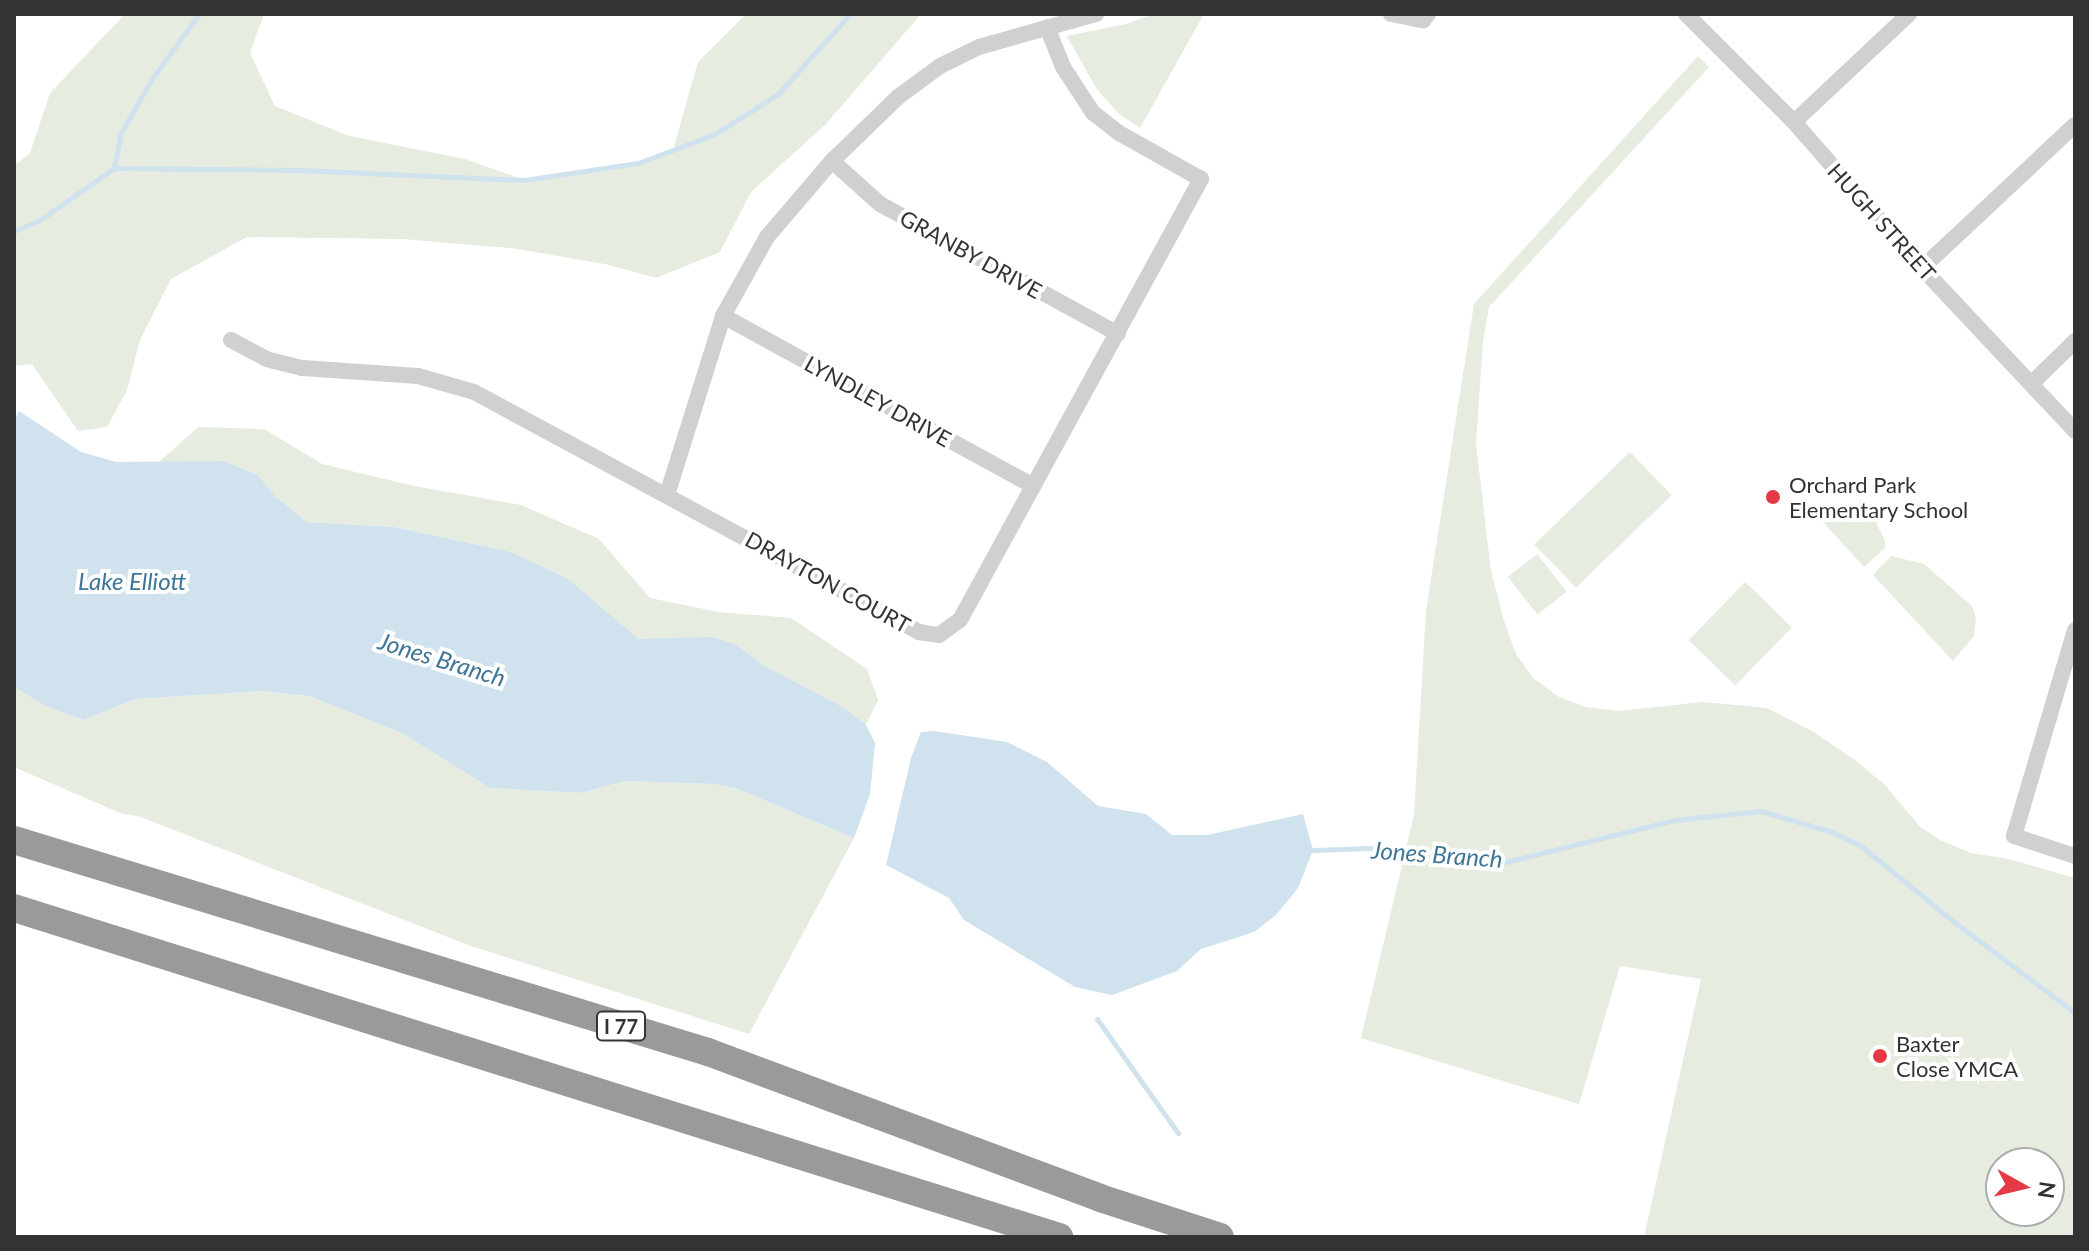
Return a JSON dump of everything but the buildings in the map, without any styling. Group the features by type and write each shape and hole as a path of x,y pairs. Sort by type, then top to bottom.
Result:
{"highway":[{"name":"I 77","path":"14,840 708,1052 1100,1198 1220,1237"},
{"path":"14,908 1059,1237"}],"street":[{"path":"667,495 723,316 767,237 832,161 898,97 940,66 979,47 1096,14"},
{"path":"1391,14 1423,20 1428,14"},
{"name":"HUGH STREET","path":"1686,14 1794,122 1922,268 2075,431"},
{"path":"1794,122 1909,14"},
{"name":"DRAYTON COURT","path":"231,340 266,359 303,368 418,376 474,392 919,632 939,635 960,620 1201,179 1119,133 1093,113 1063,67 1047,27"},
{"path":"1922,268 2075,125"},
{"name":"GRANBY DRIVE","path":"832,161 880,204 1118,334"},
{"name":"LYNDLEY DRIVE","path":"723,316 1034,486"},
{"path":"2031,384 2075,341"},
{"path":"2075,630 2014,836 2075,856"}],"shaded area":[{"path":"125,14 264,14 250,53 275,106 349,136 465,159 524,180 638,163 673,150 698,62 746,14 921,14 826,124 751,192 720,252 656,278 605,264 511,248 403,239 247,237 171,279 140,340 127,390 107,427 78,431 32,364 14,366 14,166 30,153 50,93"},
{"path":"1154,14 1204,14 1140,128 1118,113 1096,88 1067,36 1126,24"},
{"path":"1698,56 1709,67 1489,307 1483,341 1476,444 1491,571 1504,621 1516,654 1533,678 1559,697 1586,707 1618,711 1703,702 1767,708 1812,731 1855,760 1885,785 1920,827 1940,840 1971,853 2008,859 2075,878 2075,1237 1644,1237 1701,979 1620,966 1579,1104 1361,1038 1414,815 1426,611 1474,304"},
{"path":"198,427 264,429 322,464 414,486 521,505 599,539 650,598 719,612 791,618 867,669 878,700 866,725 843,707 765,666 735,644 639,639 567,578 511,552 394,527 307,522 275,496 258,475 223,461 158,463"},
{"path":"1630,452 1672,495 1576,588 1534,544"},
{"path":"1849,505 1870,510 1885,541 1885,548 1864,567 1823,522"},
{"path":"1537,554 1567,592 1537,615 1508,577"},
{"path":"1891,556 1924,564 1972,606 1976,618 1974,636 1953,661 1873,575"},
{"path":"1745,582 1792,627 1735,685 1689,640"},
{"path":"14,687 47,707 84,720 135,699 262,691 309,696 402,733 490,788 581,793 625,781 714,784 738,789 854,838 749,1034 471,946 138,816 120,813 14,767"}],"water":[{"name":"Lake Elliott","path":"19,411 81,452 116,462 223,461 258,475 275,496 307,522 394,527 511,552 567,578 639,639 711,637 735,644 765,666 843,707 866,725 875,743 870,794 854,838 738,789 714,784 625,781 581,793 490,788 402,733 309,696 262,691 135,699 84,720 47,707 14,687 14,420"},
{"path":"934,731 1007,742 1047,762 1098,806 1146,814 1172,835 1207,835 1303,814 1313,850 1298,888 1276,915 1254,932 1201,949 1177,971 1112,995 1075,987 964,920 949,898 886,865 911,758 921,732"}],"waterway":[{"path":"114,168 121,133 151,80 199,14"},
{"path":"14,231 40,220 114,168 301,170 524,180 638,163 715,134 778,94 850,14"},
{"name":"Jones Branch","path":"1313,850 1369,848 1498,864 1675,820 1761,811 1832,832 1861,846 1953,921 2075,1013"},
{"path":"1097,1019 1178,1133"}],"place":[{"name":"Orchard Park Elementary School","path":"1773,497"},
{"name":"Baxter Close YMCA","path":"1880,1056"}]}
